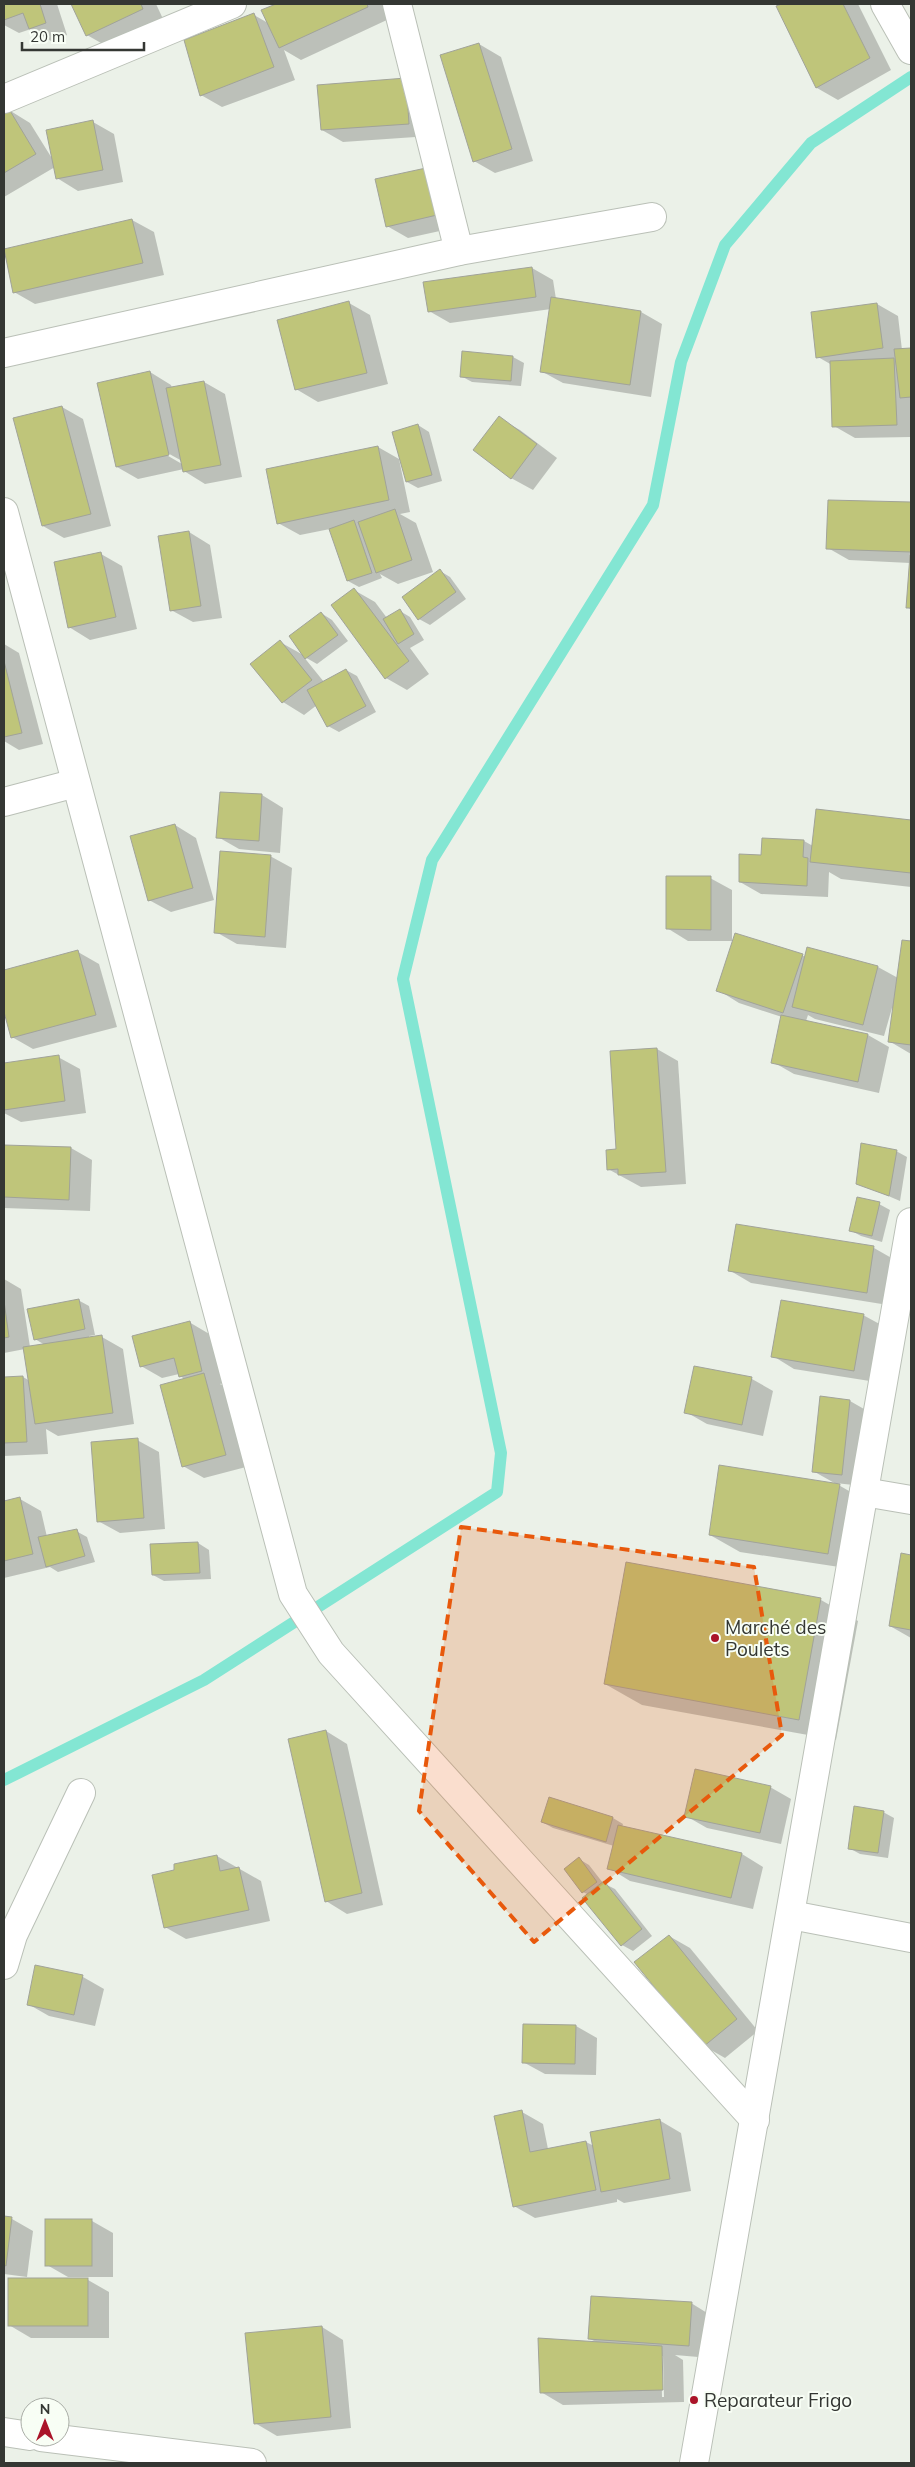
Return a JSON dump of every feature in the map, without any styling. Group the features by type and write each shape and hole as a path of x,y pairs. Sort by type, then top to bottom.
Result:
{"street":[{"path":"4,99 232,4"},
{"path":"397,4 459,251"},
{"path":"885,4 911,50"},
{"path":"4,353 459,251 652,217"},
{"path":"4,512 293,1594 330,1653 755,2120"},
{"path":"4,802 76,783"},
{"path":"694,2463 864,1492 908,1254 911,1222"},
{"path":"864,1492 911,1500"},
{"path":"4,1965 14,1935 81,1793"},
{"path":"791,1915 911,1938"},
{"path":"4,2432 20,2434"},
{"path":"70,2441 252,2463"}],"highlighted area":[{"path":"461,1527 754,1567 782,1735 534,1942 419,1811"}],"building":[{"path":"4,4 40,4 46,23 29,29 23,13 4,20"},
{"path":"71,4 141,4 143,9 86,36"},
{"path":"276,4 367,4 368,7 279,48 261,10"},
{"path":"782,4 843,4 870,58 816,88 776,6"},
{"path":"254,13 274,67 200,96 184,40"},
{"path":"479,43 512,149 473,162 440,55"},
{"path":"406,78 409,124 321,130 317,85"},
{"path":"9,109 36,154 4,173 4,112"},
{"path":"93,120 103,170 56,179 46,130"},
{"path":"426,168 437,215 386,227 375,179"},
{"path":"132,219 143,263 13,293 4,249"},
{"path":"532,267 536,297 428,312 423,282"},
{"path":"551,297 641,311 630,385 540,372"},
{"path":"349,301 367,373 295,390 277,320"},
{"path":"877,303 883,348 816,358 811,312"},
{"path":"911,348 911,397 900,398 894,349"},
{"path":"462,351 513,356 511,381 460,377"},
{"path":"894,358 897,425 832,427 830,361"},
{"path":"150,371 169,455 116,467 97,383"},
{"path":"204,381 221,465 183,472 166,388"},
{"path":"62,406 91,514 42,526 13,418"},
{"path":"499,416 537,444 511,479 473,450"},
{"path":"418,424 432,475 406,482 392,432"},
{"path":"378,446 389,500 277,524 266,469"},
{"path":"828,500 911,502 911,552 826,549"},
{"path":"395,509 412,560 376,573 358,522"},
{"path":"354,520 372,573 347,581 329,529"},
{"path":"189,531 201,606 170,611 158,536"},
{"path":"101,552 116,617 68,628 54,562"},
{"path":"910,555 911,608 906,608"},
{"path":"440,569 456,592 418,620 402,597"},
{"path":"354,588 409,661 385,679 331,605"},
{"path":"400,609 414,634 398,644 383,619"},
{"path":"321,612 338,635 305,659 289,636"},
{"path":"280,640 312,680 282,703 250,664"},
{"path":"4,661 22,733 4,737"},
{"path":"346,669 366,706 327,727 307,690"},
{"path":"220,792 262,794 259,841 216,838"},
{"path":"816,809 911,820 911,873 810,862"},
{"path":"175,824 193,888 148,901 130,836"},
{"path":"762,838 804,840 803,857 808,858 807,886 739,882 739,854 761,855"},
{"path":"220,851 271,855 265,937 214,933"},
{"path":"666,876 711,876 711,930 666,929"},
{"path":"735,933 803,954 783,1013 716,991"},
{"path":"902,940 911,941 911,1045 888,1042"},
{"path":"807,947 878,966 863,1025 792,1007"},
{"path":"78,950 96,1015 11,1038 4,1012 4,970"},
{"path":"781,1015 868,1034 858,1082 771,1063"},
{"path":"657,1048 666,1172 618,1175 618,1169 607,1170 606,1150 616,1149 610,1051"},
{"path":"59,1055 65,1101 4,1110 4,1063"},
{"path":"861,1143 897,1150 889,1196 856,1184"},
{"path":"4,1145 71,1147 69,1200 4,1197"},
{"path":"857,1197 880,1202 872,1236 849,1231"},
{"path":"736,1224 874,1246 867,1293 728,1271"},
{"path":"79,1299 85,1329 34,1340 27,1309"},
{"path":"781,1300 864,1314 854,1371 771,1357"},
{"path":"4,1301 9,1337 4,1338"},
{"path":"190,1321 202,1371 179,1377 174,1358 140,1367 132,1336"},
{"path":"102,1335 113,1413 35,1424 23,1347"},
{"path":"694,1366 752,1377 742,1425 684,1413"},
{"path":"204,1373 226,1455 182,1467 160,1385"},
{"path":"23,1376 27,1442 4,1443 4,1377"},
{"path":"820,1396 850,1400 842,1475 812,1472"},
{"path":"138,1438 144,1518 97,1522 91,1442"},
{"path":"719,1465 840,1484 828,1554 709,1535"},
{"path":"20,1497 33,1554 4,1561 4,1501"},
{"path":"77,1529 85,1556 46,1567 38,1537"},
{"path":"198,1542 200,1573 152,1575 150,1544"},
{"path":"901,1553 911,1555 911,1630 889,1626"},
{"path":"626,1562 821,1598 799,1720 604,1684"},
{"path":"326,1730 362,1893 325,1902 288,1739"},
{"path":"695,1769 771,1786 760,1833 684,1817"},
{"path":"549,1797 613,1817 606,1842 541,1822"},
{"path":"854,1806 884,1811 878,1853 848,1849"},
{"path":"618,1825 742,1853 731,1898 607,1869"},
{"path":"217,1855 220,1871 239,1867 249,1910 164,1928 152,1875 174,1870 174,1864"},
{"path":"579,1857 597,1882 582,1893 564,1869"},
{"path":"604,1881 642,1929 621,1946 582,1898"},
{"path":"669,1935 737,2019 703,2047 634,1962"},
{"path":"35,1965 83,1975 74,2015 27,2005"},
{"path":"523,2024 576,2025 575,2064 522,2063"},
{"path":"522,2110 530,2152 586,2141 596,2190 513,2207 494,2116"},
{"path":"660,2119 670,2179 601,2192 590,2132"},
{"path":"4,2216 12,2217 6,2266 4,2265"},
{"path":"45,2219 92,2219 92,2266 45,2266"},
{"path":"8,2278 88,2278 88,2326 8,2326"},
{"path":"591,2296 692,2302 689,2346 588,2339"},
{"path":"322,2326 331,2417 254,2424 245,2333"},
{"path":"538,2338 662,2346 663,2390 540,2393"}],"waterway":[{"path":"4,1780 204,1680 497,1492 501,1453 403,979 432,860 653,505 681,362 725,245 811,143 911,77"}],"place":[{"name":"Marché des Poulets","path":"715,1638"},
{"name":"Reparateur Frigo","path":"694,2400"}]}
